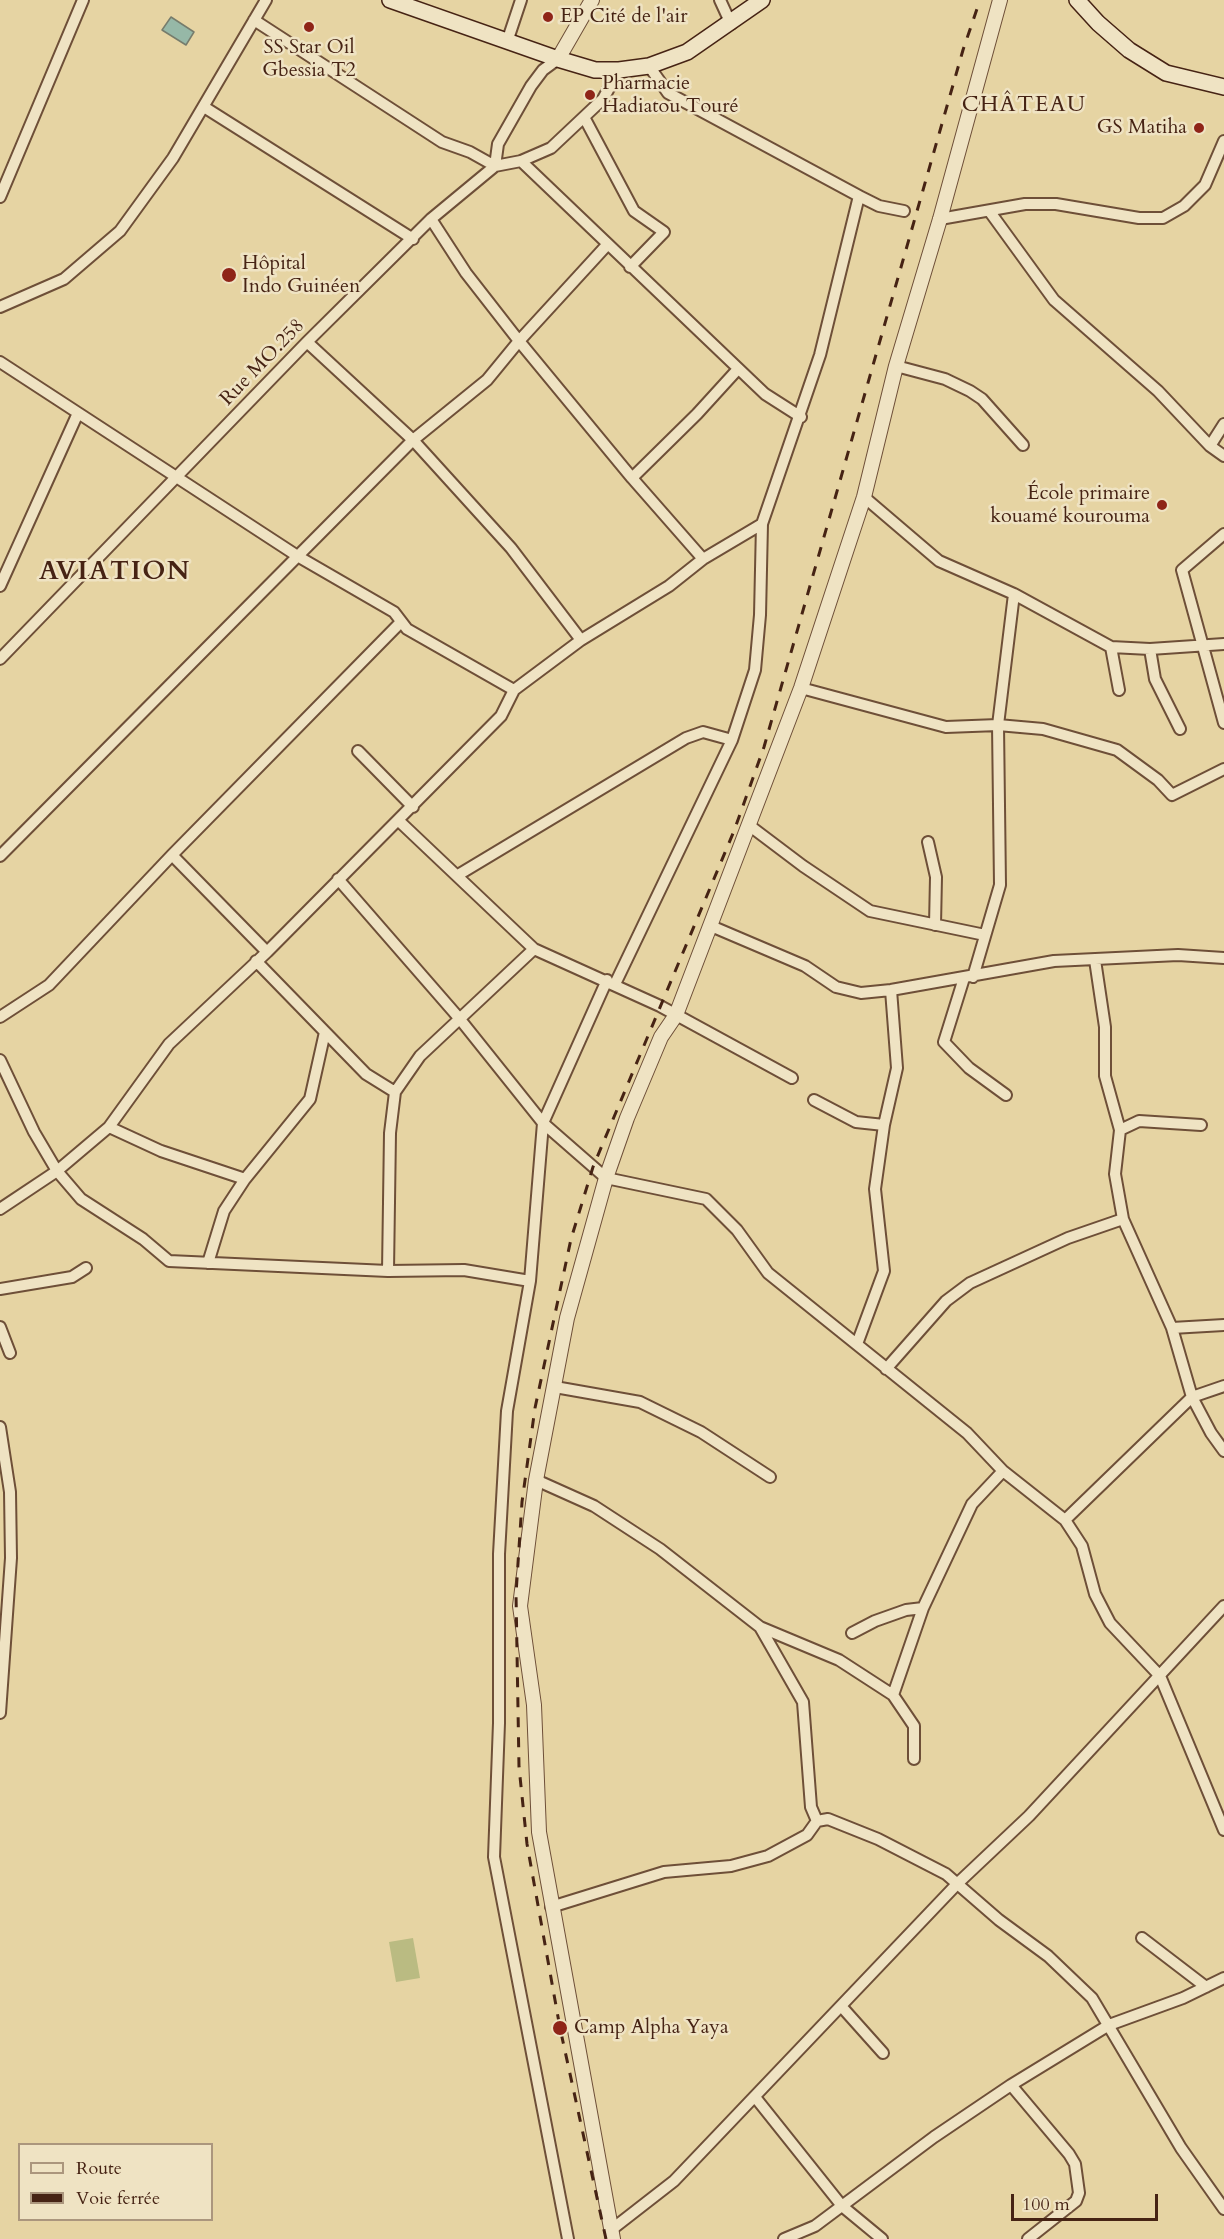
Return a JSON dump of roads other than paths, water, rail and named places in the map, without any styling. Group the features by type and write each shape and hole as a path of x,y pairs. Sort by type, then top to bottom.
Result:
{"main road":[{"path":"394,0 507,42 595,70 649,66 687,52 731,24 762,0"},
{"path":"1077,0 1098,23 1129,50 1166,73 1224,87"}],"street":[{"path":"0,197 83,0"},
{"path":"0,307 64,279 120,231 173,158 266,0"},
{"path":"507,42 521,0"},
{"path":"495,166 498,144 531,86 543,70 558,59 592,0"},
{"path":"720,0 731,24"},
{"path":"612,2235 539,1832 534,1705 520,1606 536,1480 567,1318 606,1178 627,1118 661,1037 676,1015 801,688 864,497 896,366 940,219 1000,0"},
{"path":"254,20 442,142 470,152 495,166 521,162 551,148 603,99 619,70"},
{"path":"649,66 668,93 859,196 879,206 904,211"},
{"path":"204,107 413,239"},
{"path":"584,117 634,211 664,232 630,267"},
{"path":"940,219 1025,204 1056,204 1139,219 1162,218 1184,206 1205,185 1224,141"},
{"path":"521,162 765,394 801,417"},
{"name":"Rue MO.258","path":"0,659 307,342 431,219 495,166"},
{"path":"568,2239 494,1857 499,1723 499,1554 507,1411 530,1281 543,1124 732,740 755,670 760,615 762,524 801,417 820,355 859,196"},
{"path":"990,212 1054,300 1158,391 1210,446 1224,456"},
{"path":"431,219 466,273 519,341 632,478 703,559"},
{"path":"0,856 413,440 487,380 519,341 607,245"},
{"path":"307,342 413,440 511,548 581,640"},
{"path":"0,362 299,557 394,612 406,629 514,690"},
{"path":"896,366 945,379 970,391 982,399 1023,445"},
{"path":"632,478 691,421 738,369"},
{"path":"0,586 78,412"},
{"path":"1210,446 1224,424"},
{"path":"864,497 939,561 1014,594 1111,647 1150,650 1224,644"},
{"path":"0,1209 57,1171 109,1127 169,1044 267,952 413,807 501,716 514,690 581,640 669,586 703,559 762,524"},
{"path":"1224,534 1182,570 1224,723"},
{"path":"1006,1095 969,1068 944,1042 986,935 1000,885 998,725 1014,594"},
{"path":"0,1017 48,985 401,622"},
{"path":"1111,647 1119,690"},
{"path":"1150,650 1155,679 1180,729"},
{"path":"801,688 946,728 998,725 1043,729 1117,750 1158,780 1172,795 1224,768"},
{"path":"458,875 686,738 703,732 732,740"},
{"path":"358,751 413,807"},
{"path":"399,821 534,949 611,982 792,1078"},
{"path":"750,826 803,866 870,910 986,935"},
{"path":"928,842 936,876 935,925"},
{"path":"172,855 267,952"},
{"path":"338,879 459,1018 543,1124 606,1178 706,1199 737,1230 768,1273 967,1433 1003,1471 1065,1520 1082,1546 1095,1594 1110,1623 1160,1676 1224,1830"},
{"path":"711,926 805,966 836,987 861,993 891,990 1054,961 1178,955 1224,958"},
{"path":"388,1271 390,1133 395,1092 420,1056 534,949"},
{"path":"1095,960 1106,1027 1105,1076 1120,1130 1115,1174 1123,1220 1172,1328 1192,1397 1211,1433 1224,1451"},
{"path":"256,962 366,1074 395,1092"},
{"path":"857,1344 884,1271 875,1189 884,1125 897,1068 891,990"},
{"path":"208,1263 224,1210 245,1179 310,1099 325,1032"},
{"path":"0,1060 34,1132 57,1171 81,1199 143,1239 169,1261 388,1271 464,1270 530,1281"},
{"path":"814,1100 856,1122 884,1125"},
{"path":"1120,1130 1139,1122 1201,1125"},
{"path":"109,1127 161,1151 245,1179"},
{"path":"886,1369 946,1301 970,1283 1068,1238 1123,1220"},
{"path":"0,1289 72,1277 86,1268"},
{"path":"1172,1328 1224,1325"},
{"path":"0,1327 10,1353"},
{"path":"1065,1520 1192,1397 1224,1386"},
{"path":"555,1387 640,1402 701,1431 770,1477"},
{"path":"0,1427 5,1492 5,1607 0,1713"},
{"path":"893,1695 923,1608 972,1504 1003,1471"},
{"path":"536,1480 594,1506 651,1543 760,1627 839,1660 893,1695 914,1726 914,1759"},
{"path":"612,2235 674,2181 958,1883 1029,1816 1224,1606"},
{"path":"852,1633 875,1621 923,1608"},
{"path":"760,1627 803,1702 810,1798 817,1821"},
{"path":"551,1907 664,1872 731,1866 768,1856 807,1835 817,1821 828,1819 878,1839 946,1874 999,1920 1047,1956 1092,1998 1181,2148 1224,2210"},
{"path":"1142,1938 1206,1987"},
{"path":"784,2239 815,2226 904,2158 1011,2085 1109,2025 1224,1978"},
{"path":"841,2006 883,2053"},
{"path":"1011,2085 1069,2154 1075,2164 1079,2193 1076,2201 1028,2239"},
{"path":"755,2097 842,2206 882,2239"}],"railway":[{"path":"606,2239 560,2028 527,1844 519,1767 516,1594 522,1502 535,1408 571,1239 593,1167 734,831 764,747 963,50 980,0"}],"place":[{"name":"EP Cité de l'air","path":"548,17"},
{"name":"SS Star Oil Gbessia T2","path":"309,27"},
{"name":"Pharmacie Hadiatou Touré","path":"590,95"},
{"name":"GS Matiha","path":"1199,128"},
{"name":"Hôpital Indo Guinéen","path":"229,275"},
{"name":"École primaire kouamé kourouma","path":"1162,505"},
{"name":"Camp Alpha Yaya","path":"560,2028"}],"district":[{"name":"CHÂTEAU","path":"1024,106"},
{"name":"AVIATION","path":"115,573"}]}
